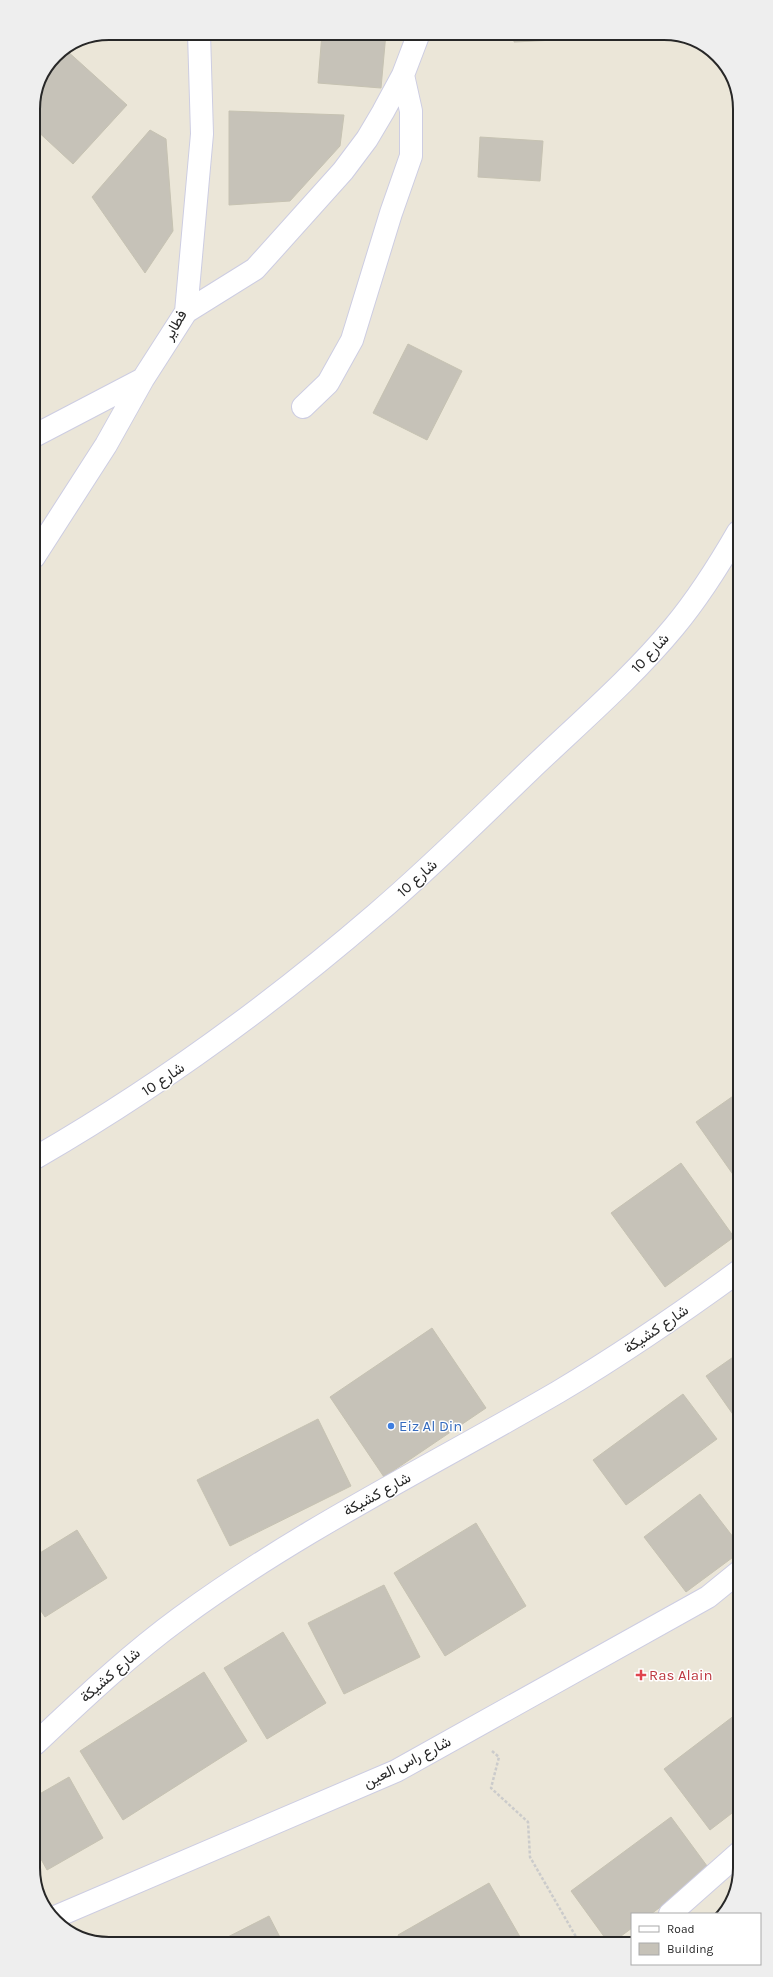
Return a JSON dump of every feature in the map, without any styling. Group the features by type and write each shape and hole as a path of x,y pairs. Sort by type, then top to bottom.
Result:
{"street":[{"name":"فطاير","path":"40,548 106,445 136,395 143,379 186,312 202,134 199,40"},
{"path":"186,312 255,269 319,200 367,140 402,74 416,40"},
{"path":"303,407 328,382 352,340 391,213 411,156 411,112 402,74"},
{"path":"40,433 143,379"},
{"name":"شارع 10","path":"40,1155 101,1119 213,1044 289,986 382,909 612,693 653,651 695,600 733,540"},
{"name":"شارع كشيكة","path":"40,1740 99,1683 126,1660 211,1596 345,1512 551,1396 608,1361 658,1329 733,1275"},
{"name":"شارع راس العين","path":"59,1915 396,1771 708,1597 733,1577"},
{"path":"671,1913 733,1858"}],"path":[{"path":"468,1731 499,1757 491,1788 528,1822 530,1857 576,1937"}],"building":[{"path":"321,40 385,40 381,88 318,83"},
{"path":"514,40 555,40 514,42"},
{"path":"69,53 127,105 73,164 40,133 40,105 42,91 54,67"},
{"path":"229,111 344,115 340,146 290,201 229,205"},
{"path":"150,130 166,139 173,231 145,273 92,197"},
{"path":"480,137 543,141 540,181 478,177"},
{"path":"408,344 462,371 427,440 373,413"},
{"path":"733,1096 733,1174 696,1122"},
{"path":"681,1163 733,1236 733,1238 665,1287 611,1213"},
{"path":"432,1328 486,1408 384,1477 330,1397"},
{"path":"733,1357 733,1414 706,1376"},
{"path":"683,1394 717,1439 626,1505 593,1460"},
{"path":"318,1419 351,1486 230,1546 197,1480"},
{"path":"700,1494 733,1537 733,1557 686,1592 644,1537"},
{"path":"476,1523 526,1606 445,1656 394,1573"},
{"path":"77,1530 107,1578 45,1617 40,1610 40,1553"},
{"path":"384,1585 420,1657 344,1694 308,1623"},
{"path":"283,1632 326,1703 267,1739 224,1668"},
{"path":"204,1672 247,1741 123,1820 80,1751"},
{"path":"733,1717 733,1812 710,1830 664,1769"},
{"path":"69,1777 103,1838 47,1870 40,1857 40,1794"},
{"path":"671,1817 710,1870 652,1913 631,1913 631,1929 620,1937 604,1937 571,1891"},
{"path":"489,1883 520,1937 399,1937 398,1935"},
{"path":"269,1916 280,1937 228,1937"}],"place":[{"name":"Eiz Al Din","path":"391,1426"},
{"name":"Ras Alain","path":"641,1675"}]}
